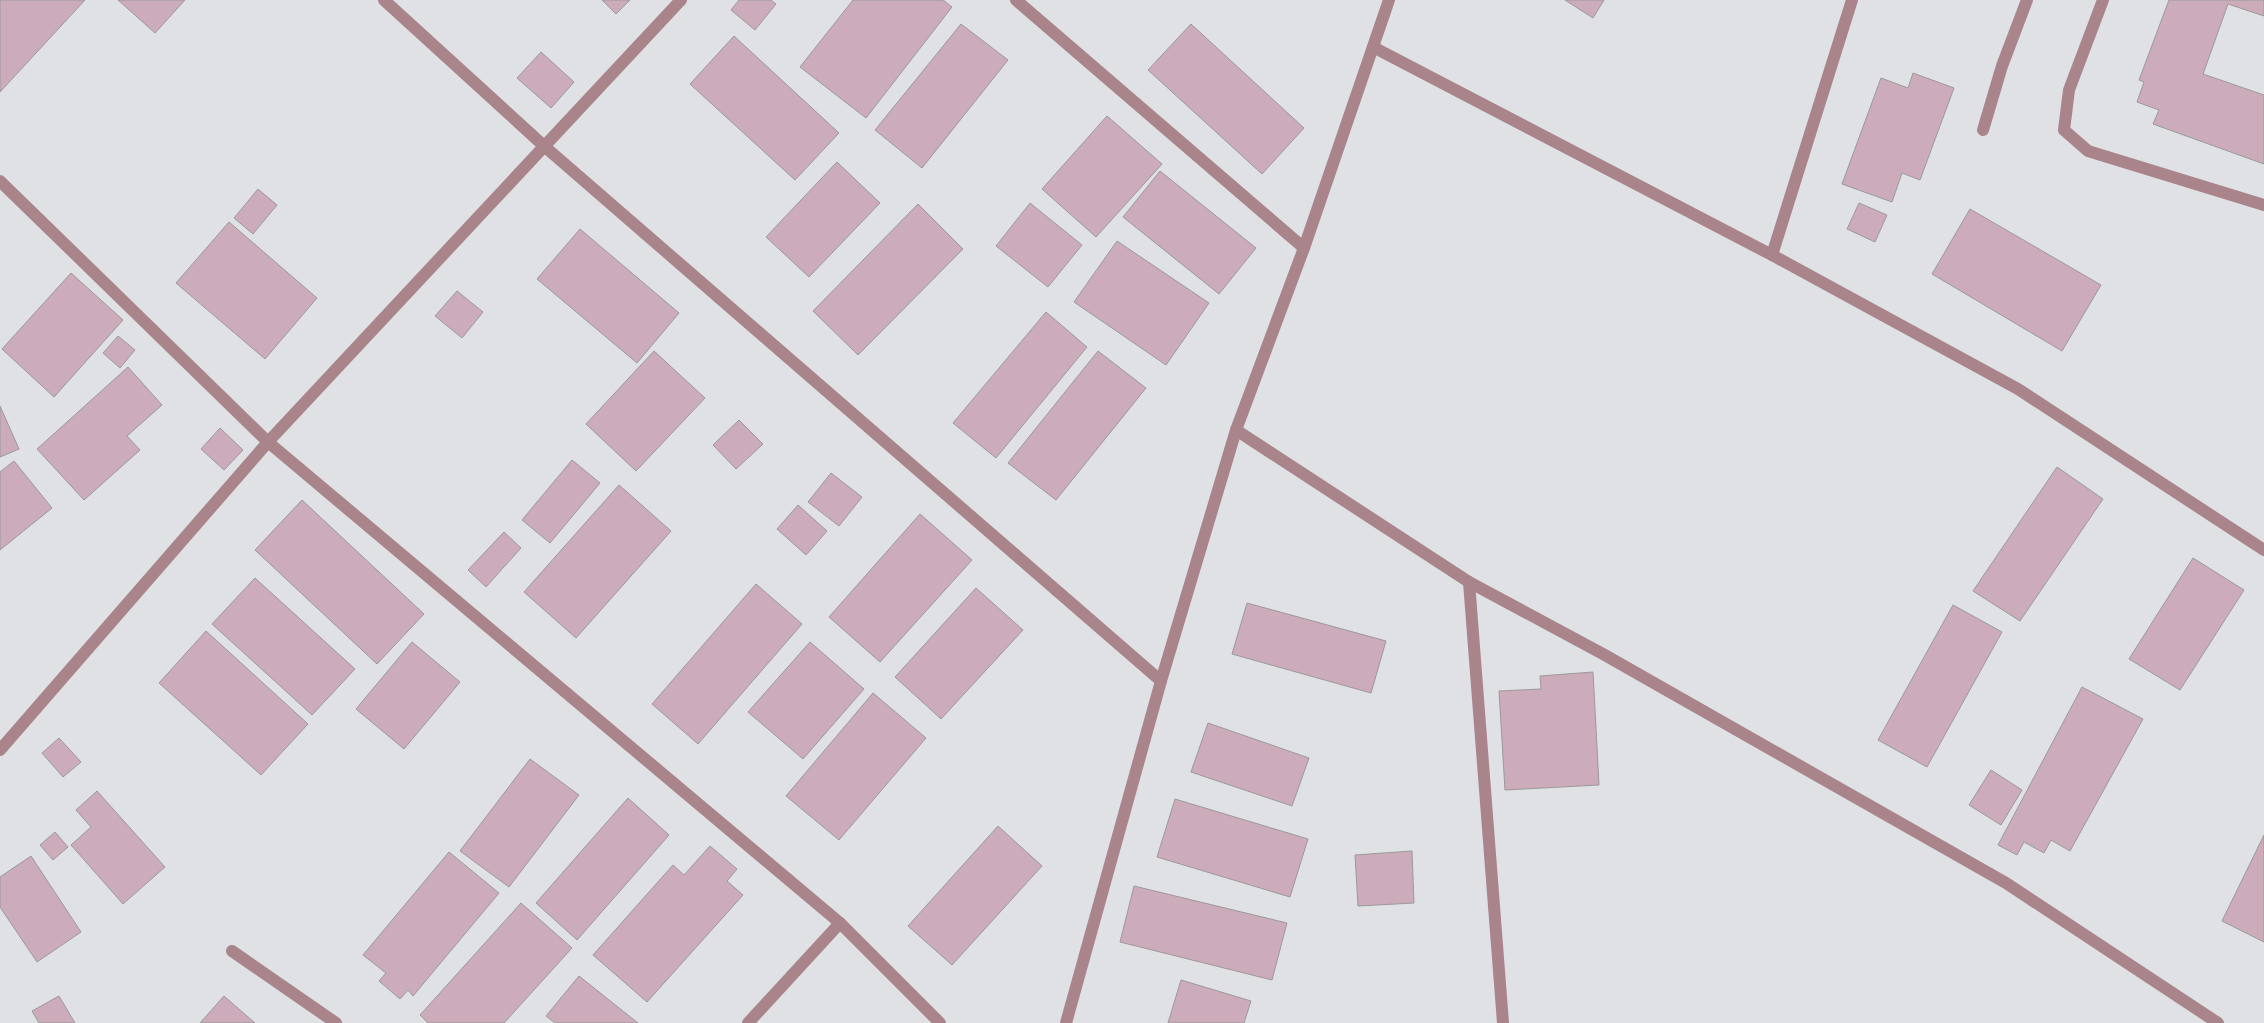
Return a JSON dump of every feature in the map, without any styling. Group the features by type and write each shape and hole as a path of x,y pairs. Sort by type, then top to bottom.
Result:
{"street":[{"path":"384,0 544,146 1161,681"},
{"path":"0,750 268,442 681,0"},
{"path":"1016,0 1304,248"},
{"path":"1066,1023 1161,681 1236,430 1304,248 1389,0"},
{"path":"1772,255 1852,0"},
{"path":"1984,130 2002,66 2027,0"},
{"path":"2103,0 2069,90 2064,130 2088,151 2264,206"},
{"path":"1373,47 1772,255 2018,389 2264,550"},
{"path":"0,181 268,442 840,923 940,1023"},
{"path":"1236,430 1469,582 1603,654 2006,883 2218,1023"},
{"path":"1469,582 1503,1023"},
{"path":"748,1023 840,923"},
{"path":"232,951 336,1023"}],"building":[{"path":"0,0 85,0 0,92"},
{"path":"118,0 185,0 155,33"},
{"path":"602,0 630,0 616,14"},
{"path":"739,0 771,0 776,4 755,30 731,10"},
{"path":"853,0 943,0 952,7 866,118 800,67"},
{"path":"1565,0 1604,0 1593,18"},
{"path":"2169,0 2264,0 2264,16 2228,4 2203,74 2264,95 2264,164 2153,124 2159,110 2137,102 2144,82 2139,80"},
{"path":"961,24 1008,60 922,168 875,130"},
{"path":"1191,24 1304,128 1262,174 1148,70"},
{"path":"734,36 839,133 795,180 690,84"},
{"path":"541,52 574,82 551,108 517,78"},
{"path":"1913,73 1954,88 1920,180 1902,173 1892,202 1842,184 1881,78 1908,88"},
{"path":"1107,116 1162,164 1096,237 1042,189"},
{"path":"837,162 880,203 809,277 766,237"},
{"path":"1160,171 1256,248 1219,294 1123,217"},
{"path":"258,189 277,205 253,234 234,218"},
{"path":"1030,203 1082,245 1048,287 996,246"},
{"path":"1859,203 1887,215 1875,242 1847,229"},
{"path":"918,204 963,249 858,355 813,311"},
{"path":"1970,209 2101,285 2062,351 1932,274"},
{"path":"229,222 317,298 265,359 176,283"},
{"path":"580,229 679,313 637,363 537,279"},
{"path":"1117,241 1209,303 1166,365 1074,302"},
{"path":"71,273 123,320 54,397 2,349"},
{"path":"457,291 483,312 462,338 435,316"},
{"path":"1046,312 1087,347 996,458 953,423"},
{"path":"118,336 135,350 120,368 103,353"},
{"path":"654,351 705,398 636,471 586,424"},
{"path":"1098,351 1146,388 1056,500 1008,463"},
{"path":"128,367 162,405 127,436 140,450 84,500 37,449"},
{"path":"0,406 19,449 0,457"},
{"path":"739,420 763,444 736,469 713,445"},
{"path":"220,428 243,450 224,470 201,449"},
{"path":"572,460 600,483 550,543 522,520"},
{"path":"14,461 52,508 0,550 0,472"},
{"path":"2057,467 2103,499 2020,621 1973,591"},
{"path":"831,473 862,497 839,526 808,502"},
{"path":"619,485 671,531 576,638 524,592"},
{"path":"302,500 424,614 377,664 255,550"},
{"path":"798,505 827,531 806,555 777,529"},
{"path":"920,514 972,560 880,662 829,617"},
{"path":"504,532 521,548 486,587 468,570"},
{"path":"2193,558 2244,590 2180,690 2129,659"},
{"path":"255,578 355,669 312,715 212,624"},
{"path":"756,584 802,624 698,744 652,704"},
{"path":"976,588 1023,630 941,719 895,677"},
{"path":"1247,603 1386,641 1371,693 1232,654"},
{"path":"1953,605 2002,632 1927,767 1878,740"},
{"path":"206,631 308,724 261,775 159,683"},
{"path":"412,642 460,682 404,749 356,709"},
{"path":"810,642 864,689 803,759 748,712"},
{"path":"1593,672 1599,785 1505,790 1499,691 1541,689 1540,676"},
{"path":"2082,687 2143,719 2070,851 2051,840 2044,853 2024,842 2017,855 1998,845"},
{"path":"873,693 926,738 839,840 786,796"},
{"path":"1208,723 1309,758 1292,806 1191,772"},
{"path":"59,738 81,762 63,777 42,753"},
{"path":"530,759 579,795 509,887 460,851"},
{"path":"1991,770 2022,790 2001,825 1969,805"},
{"path":"97,791 165,867 123,904 71,845 91,827 76,810"},
{"path":"628,798 669,835 577,940 536,903"},
{"path":"1175,799 1308,839 1290,897 1157,857"},
{"path":"998,826 1042,866 952,965 908,926"},
{"path":"55,832 68,847 53,860 40,845"},
{"path":"2264,835 2264,942 2222,921"},
{"path":"710,846 737,869 727,881 743,895 647,1002 593,955 673,865 684,875"},
{"path":"1412,851 1414,903 1358,906 1355,855"},
{"path":"449,852 499,893 413,996 408,990 400,999 379,981 386,973 363,955"},
{"path":"31,856 81,932 37,962 0,907 0,877"},
{"path":"1134,886 1287,923 1272,980 1120,942"},
{"path":"521,903 572,948 504,1023 428,1023 420,1015"},
{"path":"579,976 638,1023 555,1023 546,1016"},
{"path":"1181,980 1251,1001 1244,1023 1168,1023"},
{"path":"59,996 75,1023 39,1023 32,1011"},
{"path":"224,996 255,1023 200,1023"}]}
